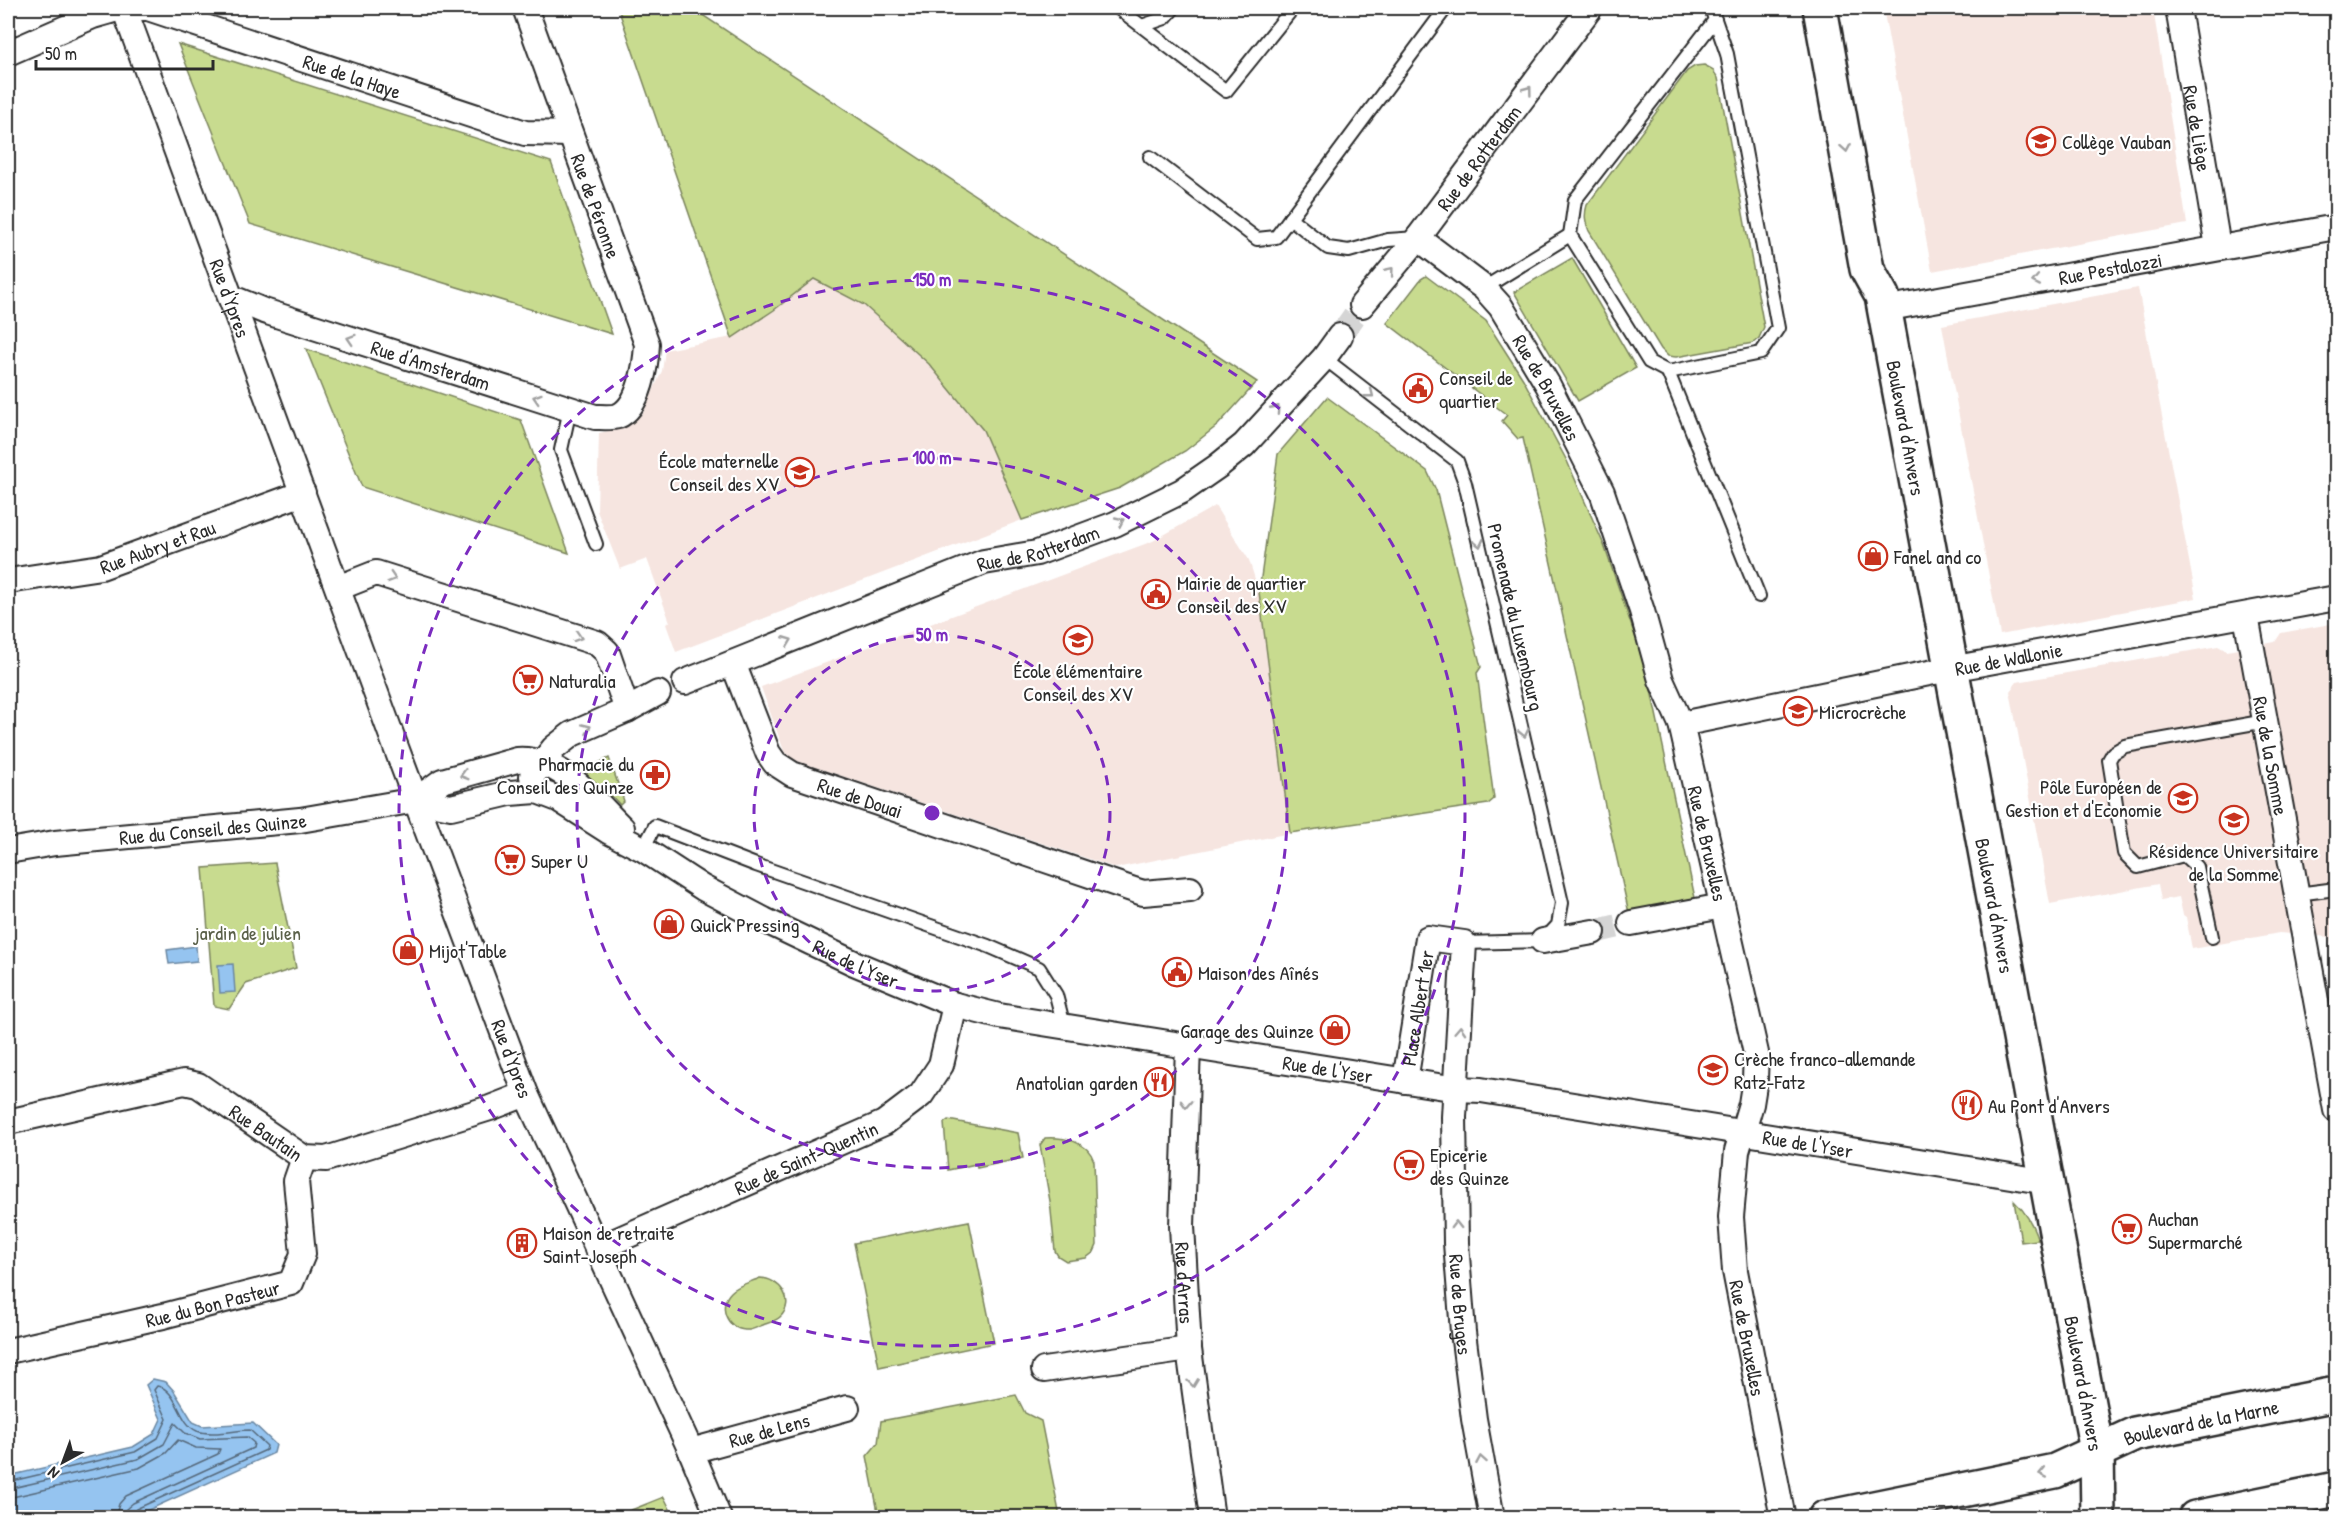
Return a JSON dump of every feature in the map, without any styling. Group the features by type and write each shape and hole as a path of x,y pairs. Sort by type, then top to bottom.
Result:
{"main road":[{"name":"Boulevard d'Anvers","path":"1820,8 1867,269 1883,303 2048,1182 2097,1450 2098,1518"},
{"name":"Boulevard d'Anvers","path":"1841,8 1889,264 1883,303"},
{"name":"Boulevard de la Marne","path":"1825,1518 2055,1471 2135,1434 2337,1394"},
{"path":"2195,1518 2337,1489"}],"street":[{"path":"8,53 93,16 122,8"},
{"name":"Rue d'Ypres","path":"122,8 526,1094 691,1451 719,1518"},
{"name":"Rue de la Haye","path":"137,8 148,8 525,133 570,134"},
{"name":"Rue de Péronne","path":"525,8 647,344 645,370 631,405"},
{"name":"Rue de Rotterdam","path":"1362,305 1418,238 1590,8"},
{"name":"Rue de Liège","path":"2178,8 2218,247"},
{"name":"Rue Pestalozzi","path":"1883,303 2337,227"},
{"name":"Rue de Bruxelles","path":"1418,238 1484,288 1501,308 1548,385 1602,492 1642,611 1662,680 1681,724 1756,1053 1754,1087 1737,1151 1731,1217 1735,1271 1783,1518"},
{"name":"Rue d'Amsterdam","path":"230,297 264,311 595,417 618,416 631,405"},
{"name":"Rue de Rotterdam","path":"685,682 984,562 1037,553 1115,524 1182,490 1244,445 1324,358 1340,336"},
{"name":"Rue Aubry et Rau","path":"8,581 101,567 303,494"},
{"path":"338,588 376,573 597,643 607,652 627,710"},
{"name":"Rue de Wallonie","path":"1681,724 1952,669 2337,598"},
{"name":"Rue de la Somme","path":"2246,616 2337,1110"},
{"name":"Rue de Douai","path":"734,663 768,753 783,770 1143,893 1190,890"},
{"path":"541,763 554,748 572,735 658,693"},
{"name":"Rue de l'Yser","path":"416,800 442,781 517,760 529,759 571,778 643,849"},
{"name":"Rue de l'Yser","path":"510,793 529,779 541,763"},
{"name":"Rue de l'Yser","path":"416,800 451,807 510,793 537,791 548,795 643,849 703,888 764,920 854,963 955,1005 999,1016 1405,1081 1492,1092 2048,1182"},
{"name":"Rue du Conseil des Quinze","path":"8,851 66,842 300,820 416,800"},
{"path":"1631,923 1712,908"},
{"path":"1543,941 1593,932"},
{"name":"Place Albert 1er","path":"1405,1081 1428,938 1464,943 1457,1089"},
{"name":"Rue de Saint-Quentin","path":"597,1249 884,1123 921,1095 941,1065 955,1005"},
{"name":"Rue d'Arras","path":"1188,1046 1182,1226 1189,1349 1212,1518"},
{"name":"Rue Bautain","path":"8,1122 184,1082 198,1085 304,1158 326,1159 490,1108 526,1094"},
{"name":"Rue de Bruges","path":"1457,1089 1454,1117 1456,1232 1463,1332 1474,1419 1492,1518"},
{"name":"Rue du Bon Pasteur","path":"8,1351 163,1316 291,1283 303,1254 296,1180 304,1158"},
{"path":"1044,1370 1189,1349"},
{"name":"Rue de Lens","path":"691,1451 847,1408"}],"lane":[{"path":"1118,8 1226,91 1293,8"},
{"path":"1142,26 1165,18 1174,8"},
{"path":"1150,157 1257,239 1276,237 1446,8"},
{"path":"1713,14 1727,54 1778,328 1761,353 1668,372 1649,362 1570,235 1575,200 1713,14"},
{"path":"1290,218 1328,248 1349,251 1388,240 1418,238"},
{"path":"1484,288 1570,235"},
{"name":"Promenade du Luxembourg","path":"1324,358 1456,461 1465,483 1562,903 1558,925 1543,941"},
{"path":"1668,372 1760,596"},
{"path":"570,409 561,450 596,544"},
{"path":"2212,937 2197,867 2191,860 2184,855 2138,867 2124,853 2109,760 2113,753 2125,746 2265,721"},
{"path":"643,849 655,826 756,865 988,946 1039,968 1056,995 1064,1026"},
{"path":"2297,894 2337,889"},
{"path":"2321,891 2336,894"},
{"name":"Place Albert 1er","path":"1464,943 1543,941"}],"shaded area":[{"name":"Collège Vauban","path":"1883,8 2153,8 2187,224 1932,271"},
{"name":"École maternelle Conseil des XV","path":"814,279 864,305 929,364 983,430 1022,520 676,652 666,624 670,622 647,559 620,569 597,511 599,433 627,427 643,413 662,371 665,350 732,337 774,310"},
{"path":"2138,288 2196,598 2000,635 1942,325"},
{"name":"École élémentaire Conseil des XV","path":"1215,506 1249,560 1259,592 1290,833 1116,868 794,760 784,751 761,687 1153,541"},
{"name":"Pôle Européen de Gestion et d'Economie","path":"2336,623 2336,973 2330,937 2279,933 2192,949 2186,917 2183,915 2179,897 2161,900 2158,884 2050,904 2010,691 2017,682 2218,646 2227,651 2275,642 2281,633"}],"green space":[{"path":"618,8 692,8 1257,382 1218,425 1185,451 1120,488 1022,520 983,430 929,364 864,305 814,279 774,310 732,338"},
{"path":"178,44 551,162 612,334 250,224"},
{"path":"1704,65 1712,69 1718,78 1764,327 1759,338 1753,343 1676,357 1668,356 1661,349 1589,231 1585,212 1587,205 1687,71 1695,66"},
{"path":"1572,258 1636,368 1578,401 1514,292"},
{"path":"1426,276 1486,321 1523,379 1567,461 1604,545 1647,671 1695,898 1629,913 1523,438 1518,439 1502,421 1507,415 1387,323 1421,279"},
{"path":"306,349 521,420 569,553 362,487"},
{"path":"1327,397 1427,471 1436,490 1481,667 1477,673 1494,799 1488,804 1290,833 1259,592 1278,454"},
{"path":"609,758 624,801 620,805 612,796 602,798 583,778 596,764"},
{"name":"jardin de julien","path":"275,863 296,968 246,984 229,1009 214,1006 203,868"},
{"path":"948,1120 1018,1133 1023,1158 977,1168 976,1164 948,1170 944,1123"},
{"path":"1045,1138 1060,1138 1081,1145 1091,1154 1094,1161 1097,1245 1094,1252 1086,1258 1066,1261 1055,1251 1050,1201 1040,1145"},
{"path":"2014,1201 2029,1219 2038,1240 2021,1242"},
{"path":"969,1221 994,1343 879,1367 854,1243"},
{"path":"760,1278 779,1286 786,1298 785,1311 776,1320 754,1329 739,1329 733,1326 726,1316 727,1298 737,1287"},
{"path":"1016,1395 1025,1413 1041,1421 1060,1517 879,1517 867,1456 878,1443 881,1421"},
{"path":"664,1497 674,1517 620,1517 619,1515"}],"water":[{"path":"196,946 197,961 169,964 167,950"},
{"path":"233,964 235,992 220,993 218,965"},
{"path":"153,1379 166,1382 193,1422 202,1426 253,1423 276,1445 274,1453 133,1517 8,1517 8,1476 133,1447 154,1434 161,1419 146,1385"}],"tunnel":[{"path":"1340,336 1362,305"},
{"path":"1593,932 1631,923"}],"place":[{"name":"Collège Vauban","path":"2041,141"},
{"name":"Conseil de quartier","path":"1418,388"},
{"name":"École maternelle Conseil des XV","path":"800,472"},
{"name":"Fanel and co","path":"1873,556"},
{"name":"Mairie de quartier Conseil des XV","path":"1156,594"},
{"name":"École élémentaire Conseil des XV","path":"1078,640"},
{"name":"Naturalia","path":"528,680"},
{"name":"Microcrèche","path":"1798,711"},
{"name":"Pharmacie du Conseil des Quinze","path":"655,775"},
{"name":"Pôle Européen de Gestion et d'Economie","path":"2183,798"},
{"name":"Résidence Universitaire de la Somme","path":"2234,820"},
{"name":"Super U","path":"510,860"},
{"name":"Quick Pressing","path":"669,924"},
{"name":"Mijot'Table","path":"408,950"},
{"name":"Maison des Aînés","path":"1177,972"},
{"name":"Garage des Quinze","path":"1335,1030"},
{"name":"Crèche franco-allemande Ratz-Fatz","path":"1713,1070"},
{"name":"Anatolian garden","path":"1159,1082"},
{"name":"Au Pont d'Anvers","path":"1967,1105"},
{"name":"Epicerie des Quinze","path":"1409,1165"},
{"name":"Auchan Supermarché","path":"2127,1229"},
{"name":"Maison de retraite Saint-Joseph","path":"522,1243"}]}
